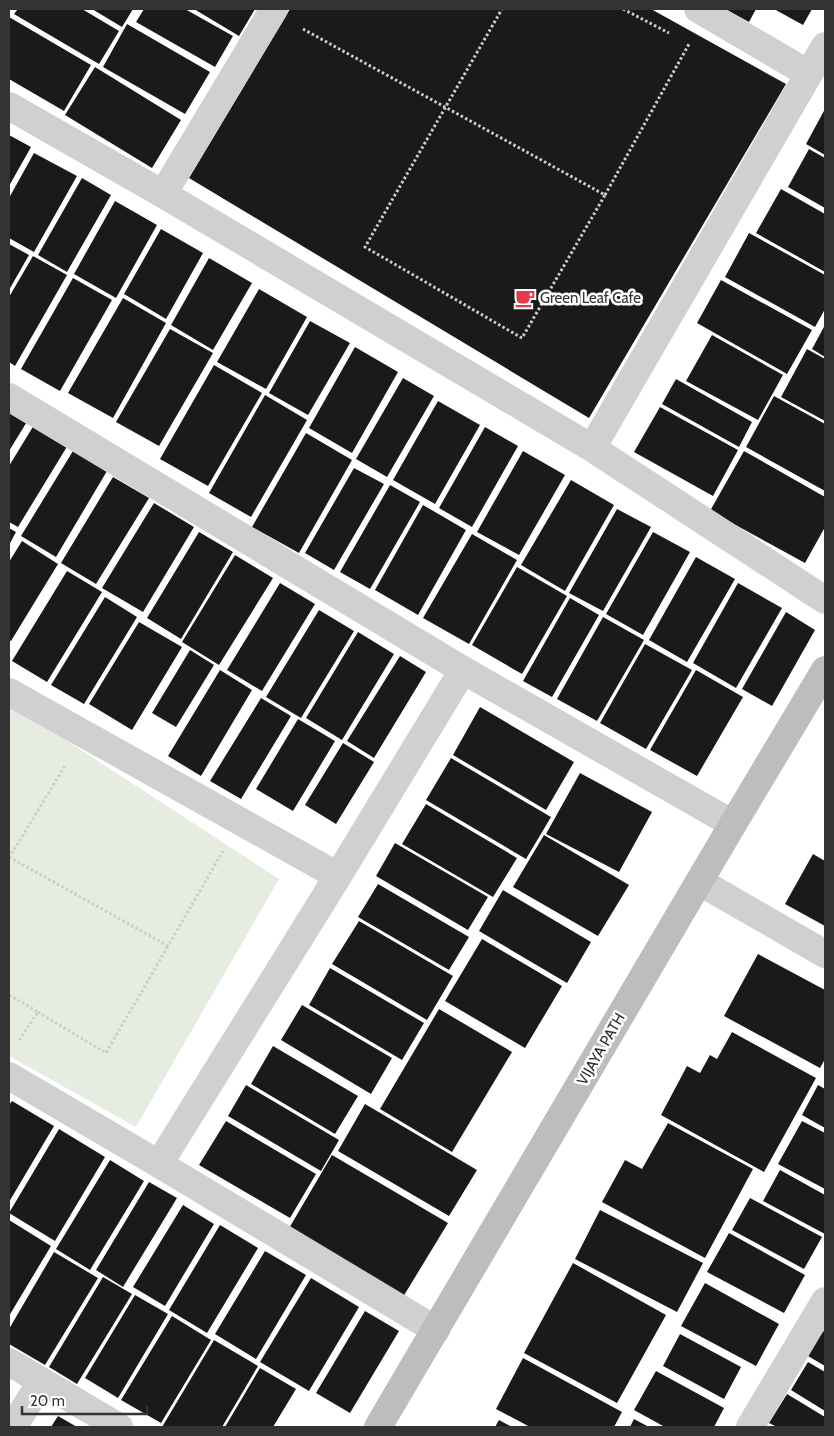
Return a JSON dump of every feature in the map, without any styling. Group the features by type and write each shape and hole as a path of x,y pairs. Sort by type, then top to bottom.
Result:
{"street":[{"path":"698,9 809,74"},
{"path":"163,194 273,10"},
{"path":"592,448 825,46"},
{"path":"9,106 163,194 592,448 825,600"},
{"path":"9,397 463,670 733,824"},
{"path":"159,1164 338,876 463,670"},
{"name":"VIJAYA PATH","path":"378,1427 825,670"},
{"path":"9,692 338,876"},
{"path":"700,882 825,954"},
{"path":"9,1076 436,1330"},
{"path":"750,1427 825,1301"},
{"path":"9,1362 119,1427"},
{"path":"13,1427 41,1382"}],"path":[{"path":"502,9 365,247 522,338 690,43 681,39"},
{"path":"623,9 673,35"},
{"path":"273,10 605,195"},
{"path":"68,761 9,857 168,946"},
{"path":"9,995 106,1053 224,850 216,845"},
{"path":"14,1050 38,1012"}],"shaded area":[{"path":"9,703 279,879 136,1127 9,1056"}],"building":[{"path":"18,9 82,9 119,31 99,64 14,14"},
{"path":"92,9 133,9 122,27"},
{"path":"144,9 185,9 233,36 215,67 136,22"},
{"path":"194,9 255,9 239,36"},
{"name":"Green Leaf Cafe","path":"290,9 651,9 786,84 589,418 189,178"},
{"path":"725,9 756,9 749,22"},
{"path":"774,9 812,9 803,25"},
{"path":"9,17 91,65 64,111 9,79"},
{"path":"127,24 210,72 185,114 103,67"},
{"path":"95,67 181,120 152,168 65,115"},
{"path":"825,109 825,155 806,144"},
{"path":"9,135 31,147 9,186"},
{"path":"809,149 825,158 825,208 788,187"},
{"path":"34,153 77,176 34,252 9,238 9,198"},
{"path":"82,178 111,195 67,272 38,255"},
{"path":"781,189 825,214 825,272 756,233"},
{"path":"115,201 157,225 116,298 74,274"},
{"path":"161,229 203,253 166,319 124,294"},
{"path":"749,233 825,275 825,309 815,327 725,277"},
{"path":"9,244 29,255 9,290"},
{"path":"33,256 67,275 15,366 9,362 9,297"},
{"path":"209,258 252,283 213,350 171,325"},
{"path":"73,278 112,300 60,391 21,369"},
{"path":"721,280 812,330 787,374 697,323"},
{"path":"259,289 307,317 266,389 217,362"},
{"path":"123,298 166,323 113,418 68,393"},
{"path":"310,321 350,343 308,415 269,393"},
{"path":"825,325 825,357 812,349"},
{"path":"170,329 213,353 159,446 116,422"},
{"path":"712,335 783,375 758,420 686,381"},
{"path":"355,347 398,372 352,453 309,428"},
{"path":"807,349 825,359 825,421 781,397"},
{"path":"214,365 262,393 208,486 160,459"},
{"path":"403,378 434,396 387,477 356,459"},
{"path":"676,379 752,422 739,447 662,404"},
{"path":"265,395 307,420 251,517 209,493"},
{"path":"774,396 825,424 825,491 746,447"},
{"path":"438,401 480,425 435,504 393,480"},
{"path":"660,407 738,450 713,496 634,452"},
{"path":"9,409 28,420 9,451"},
{"path":"34,425 68,445 18,527 9,522 9,466"},
{"path":"485,427 518,446 472,527 439,508"},
{"path":"306,433 352,460 299,553 252,527"},
{"path":"73,451 107,471 56,557 21,536"},
{"path":"523,451 565,475 519,555 477,532"},
{"path":"744,451 825,497 825,527 805,563 710,511"},
{"path":"354,468 384,484 334,570 305,553"},
{"path":"113,477 149,498 96,584 61,563"},
{"path":"571,480 614,505 565,591 521,565"},
{"path":"390,485 420,502 370,589 340,572"},
{"path":"154,503 194,527 143,612 102,588"},
{"path":"423,505 466,530 418,615 375,590"},
{"path":"617,509 651,527 603,611 569,593"},
{"path":"9,528 16,532 9,545"},
{"path":"199,532 233,552 181,639 147,618"},
{"path":"653,532 690,552 643,635 606,614"},
{"path":"472,534 517,560 469,644 423,618"},
{"path":"22,541 58,564 11,641 9,640 9,562"},
{"path":"235,555 273,578 219,665 182,642"},
{"path":"696,557 735,579 687,662 649,640"},
{"path":"517,567 567,596 522,674 472,645"},
{"path":"67,571 102,592 47,682 12,661"},
{"path":"280,583 315,604 262,691 227,670"},
{"path":"738,583 782,608 736,688 693,663"},
{"path":"105,597 137,617 84,704 51,685"},
{"path":"570,598 599,615 552,697 523,681"},
{"path":"319,610 354,631 301,718 266,697"},
{"path":"786,612 815,630 772,706 742,689"},
{"path":"603,617 644,640 597,721 557,699"},
{"path":"139,622 182,647 132,730 89,704"},
{"path":"358,632 394,654 342,740 306,718"},
{"path":"645,644 692,670 646,749 600,723"},
{"path":"190,650 214,665 176,727 152,713"},
{"path":"400,656 426,672 374,758 347,741"},
{"path":"220,670 252,690 201,776 168,756"},
{"path":"696,670 743,697 697,776 650,750"},
{"path":"261,698 291,716 241,799 210,781"},
{"path":"480,707 574,762 546,810 453,755"},
{"path":"298,719 335,741 293,811 256,789"},
{"path":"343,743 374,762 336,824 305,805"},
{"path":"451,758 551,817 526,859 426,800"},
{"path":"580,773 652,812 619,872 546,834"},
{"path":"426,804 517,858 493,897 402,844"},
{"path":"544,835 629,885 598,936 513,887"},
{"path":"395,843 488,897 468,930 376,876"},
{"path":"813,854 825,861 825,926 785,904"},
{"path":"378,884 469,937 449,970 358,917"},
{"path":"503,890 591,942 567,983 479,931"},
{"path":"359,921 453,976 427,1020 332,964"},
{"path":"482,939 562,986 525,1048 445,1001"},
{"path":"758,954 825,990 825,1059 820,1068 724,1016"},
{"path":"330,968 424,1023 402,1060 309,1005"},
{"path":"302,1005 392,1058 371,1094 281,1040"},
{"path":"439,1009 512,1052 452,1152 380,1109"},
{"path":"732,1032 816,1078 764,1172 661,1115 687,1066 700,1073 710,1055 717,1059"},
{"path":"273,1046 358,1096 335,1134 251,1084"},
{"path":"246,1085 339,1140 321,1171 228,1116"},
{"path":"818,1085 825,1089 825,1128 802,1115"},
{"path":"12,1101 54,1126 9,1202 9,1105"},
{"path":"365,1104 477,1170 449,1216 338,1151"},
{"path":"226,1121 316,1174 290,1218 199,1165"},
{"path":"802,1121 825,1133 825,1189 778,1164"},
{"path":"668,1123 753,1169 705,1258 602,1202 625,1160 642,1169"},
{"path":"59,1129 105,1157 55,1241 9,1213"},
{"path":"332,1155 448,1223 403,1297 288,1230"},
{"path":"110,1160 144,1181 90,1270 56,1249"},
{"path":"780,1170 825,1195 825,1234 763,1201"},
{"path":"149,1182 177,1198 123,1287 96,1270"},
{"path":"750,1198 822,1237 804,1269 732,1230"},
{"path":"183,1205 214,1224 165,1306 133,1287"},
{"path":"600,1210 703,1263 677,1312 575,1259"},
{"path":"9,1220 51,1246 9,1316"},
{"path":"220,1225 258,1248 207,1333 169,1310"},
{"path":"729,1233 805,1275 784,1313 707,1272"},
{"path":"265,1251 306,1275 256,1359 215,1334"},
{"path":"54,1252 98,1278 45,1365 9,1344 9,1329"},
{"path":"573,1263 666,1315 617,1403 524,1353"},
{"path":"103,1277 132,1294 77,1384 49,1367"},
{"path":"311,1278 359,1307 309,1391 260,1362"},
{"path":"705,1283 779,1324 756,1366 681,1326"},
{"path":"135,1295 168,1314 118,1398 85,1378"},
{"path":"365,1311 399,1331 350,1413 316,1393"},
{"path":"172,1316 211,1340 161,1423 121,1400"},
{"path":"823,1331 825,1332 825,1366 808,1356"},
{"path":"680,1334 741,1367 724,1399 663,1366"},
{"path":"214,1340 258,1366 222,1427 162,1427"},
{"path":"523,1358 622,1412 614,1427 530,1427 496,1409"},
{"path":"808,1362 825,1372 825,1411 791,1390"},
{"path":"260,1368 296,1389 273,1427 225,1427"},
{"path":"656,1371 724,1408 714,1427 665,1427 634,1410"},
{"path":"787,1394 825,1417 825,1427 777,1427 769,1423"},
{"path":"58,1416 77,1427 51,1427"},
{"path":"634,1419 649,1427 630,1427"},
{"path":"499,1420 512,1427 495,1427"}],"place":[{"name":"Green Leaf Cafe","path":"525,298"}]}
